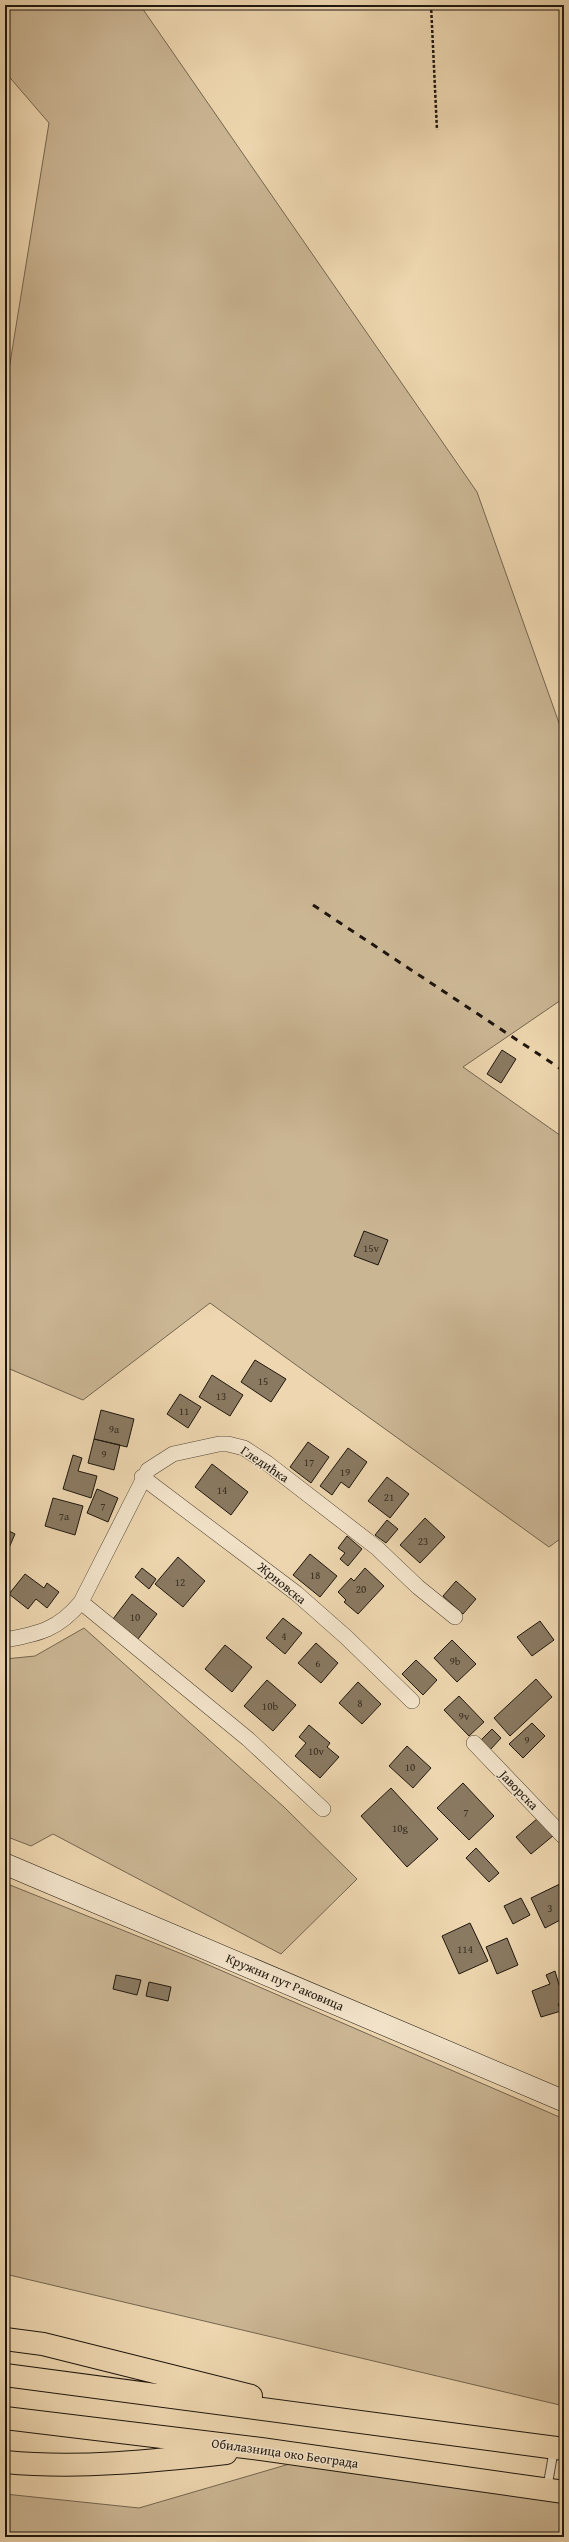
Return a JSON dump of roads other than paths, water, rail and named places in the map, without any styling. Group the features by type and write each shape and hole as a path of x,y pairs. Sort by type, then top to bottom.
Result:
{"highway":[{"path":"5,2339 43,2344 212,2385 317,2416"},
{"path":"5,2375 559,2448"},
{"name":"Обилазница око Београда","path":"5,2418 261,2449 556,2491"},
{"path":"5,2462 34,2465 141,2463 261,2449"}],"main road":[{"name":"Кружни пут Раковица","path":"5,1864 564,2101"}],"street":[{"name":"Гледићка","path":"5,1640 51,1629 72,1613 82,1602 142,1477 154,1464 173,1454 219,1444 244,1448 377,1548 418,1587 456,1617"},
{"name":"Жрновска","path":"142,1477 296,1593 346,1637 412,1701"},
{"path":"82,1602 236,1729 323,1809"},
{"name":"Јаворска","path":"474,1743 564,1837"}],"lane":[{"path":"556,2491 559,2448"}],"railway":[{"path":"313,905 564,1071"}]}
